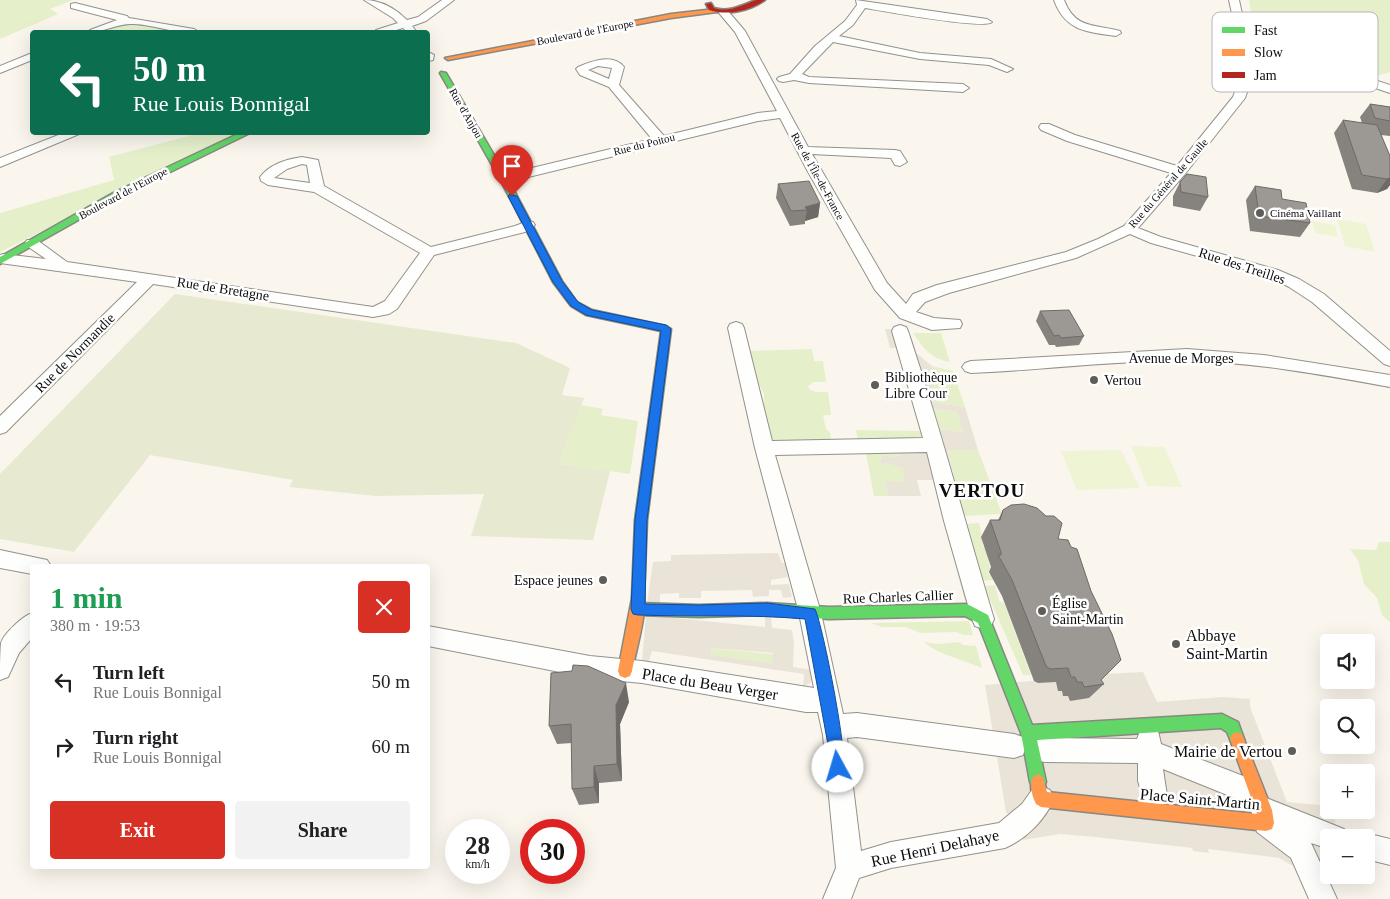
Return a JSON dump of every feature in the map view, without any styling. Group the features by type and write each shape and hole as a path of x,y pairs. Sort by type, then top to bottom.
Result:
{"street":[{"path":"369,0 397,16 409,28"},
{"path":"394,30 409,28 449,0"},
{"path":"739,4 762,0"},
{"path":"1058,0 1063,12 1075,23 1089,28 1116,33"},
{"path":"794,76 818,48 849,23 861,2 963,20 987,22"},
{"name":"Boulevard de l'Europe","path":"430,57 451,61 566,34 671,16 716,5 739,4"},
{"name":"Rue de l'Île-de-France","path":"739,4 740,31"},
{"name":"Rue de l'Île-de-France","path":"716,5 740,31 804,152 868,266 903,323"},
{"path":"76,6 123,18 126,21 169,30"},
{"path":"100,30 126,21"},
{"path":"831,38 920,56 991,62 1007,69"},
{"path":"0,70 30,57"},
{"name":"Rue d'Anjou","path":"451,61 438,74 504,178 558,282 574,304 589,313 666,329"},
{"path":"767,80 794,76 808,80 963,88"},
{"path":"613,85 660,140"},
{"path":"1378,85 1390,89"},
{"name":"Rue du Général de Gaulle","path":"903,323 919,298 937,291 1071,255 1129,229 1180,171 1239,98 1241,92"},
{"name":"Rue du Poitou","path":"504,178 758,117 784,114"},
{"path":"1045,127 1071,138 1180,171"},
{"path":"0,162 70,135"},
{"name":"Boulevard de l'Europe","path":"2,260 118,194 243,135"},
{"path":"804,152 822,150 895,154 900,162"},
{"path":"318,188 429,252 520,229 528,225"},
{"name":"Rue des Treilles","path":"1129,229 1156,240 1273,273 1294,283 1318,298 1390,360"},
{"path":"32,243 62,266"},
{"name":"Rue de Bretagne","path":"2,260 150,278 373,312 383,310 391,305 429,252"},
{"name":"Rue de Normandie","path":"0,427 150,278"},
{"path":"954,324 903,323 934,445 983,619 1009,683 1039,743 1041,799"},
{"path":"736,328 764,448 810,613 835,735 849,868 837,899"},
{"name":"Place du Beau Verger","path":"666,329 641,520 638,609 625,671 647,673 806,700 827,700"},
{"name":"Avenue de Morges","path":"971,367 1156,356 1219,356 1282,362 1390,381"},
{"path":"764,448 934,445"},
{"path":"0,559 30,564"},
{"name":"Rue Charles Callier","path":"638,609 699,611 767,610 810,613 967,610 983,619"},
{"path":"0,669 12,646 30,625"},
{"path":"430,636 590,667 625,671"},
{"name":"Place Saint-Martin","path":"1039,743 1222,721 1233,726 1265,816 1041,799"},
{"path":"840,726 857,724 1039,743 1149,742 1247,790"},
{"path":"1149,742 1151,781 1154,796"},
{"name":"Rue Henri Delahaye","path":"849,868 891,855 1005,835 1031,813 1041,799"},
{"path":"1265,816 1318,840 1311,870 1323,899"},
{"path":"1375,848 1390,852"}],"green space":[{"path":"0,0 73,0 50,9 58,14 0,39"},
{"path":"1249,0 1390,0 1390,72 1378,76 1378,12 1251,12"},
{"path":"136,22 164,30 106,30 120,24"},
{"path":"192,135 237,135 0,252 0,213 114,180 109,157"},
{"path":"1337,219 1366,224 1375,252 1345,246"},
{"path":"1312,221 1335,225 1338,237 1315,233"},
{"path":"175,294 516,343 570,368 562,395 584,398 559,464 610,471 593,540 471,536 484,494 376,496 289,487 293,480 150,455 74,552 0,539 0,474"},
{"path":"913,333 941,333 950,362 933,356"},
{"path":"812,349 814,361 823,361 826,382 814,382 808,386 809,389 815,392 828,392 831,415 823,415 831,440 768,441 764,429 764,394 751,369 749,351"},
{"path":"932,366 953,371 965,407 932,402"},
{"path":"581,405 603,409 601,415 638,421 630,474 559,464"},
{"path":"932,408 957,412 963,432 939,429 932,413"},
{"path":"856,430 920,431 923,441 858,441"},
{"path":"1131,446 1164,447 1182,487 1147,486"},
{"path":"865,448 901,448 901,455 891,457 880,465 886,463 904,469 904,482 884,482 889,496 874,496"},
{"path":"948,449 978,450 1002,514 962,516"},
{"path":"1121,450 1140,488 1077,490 1061,451"},
{"path":"979,523 982,545 986,548 991,560 988,561 991,571 988,571 989,575 992,575 994,580 981,581 965,524"},
{"path":"1379,542 1390,542 1390,622 1382,615 1377,598 1364,584 1358,560 1350,549 1376,550"},
{"path":"995,585 999,601 1004,603 1031,675 1023,675 984,586"},
{"path":"969,621 973,635 963,635 956,632 920,633 906,627 882,627 871,623"},
{"path":"923,642 937,644 959,642 963,645 976,646 982,668 939,652"},
{"path":"711,648 773,654 774,665 712,655"}],"shaded area":[{"path":"885,329 902,329 915,352 932,366 932,402 965,407 978,450 948,450 962,516 990,601 965,601 933,480 917,480 921,496 889,496 884,481 904,482 904,469 886,463 880,465 882,455 891,457 901,455 901,448 923,441 898,348 890,348","holes":["932,408 957,412 963,432 939,429 932,413"]},
{"path":"778,553 782,563 785,563 788,577 771,580 771,585 789,584 792,597 783,598 781,590 769,590 769,596 753,597 752,590 701,591 701,598 679,598 679,593 660,594 660,605 647,604 653,562 671,561 671,555"},
{"path":"646,615 765,627 765,616 771,616 772,628 792,630 794,644 793,667 812,670 813,676 810,683 803,687 804,674 652,651 649,661 642,661","holes":["711,648 773,653 773,664 712,655"]},
{"path":"1143,672 1157,702 1223,697 1250,699 1250,707 1287,802 1320,805 1320,819 1335,819 1336,829 1320,829 1320,865 1291,865 1279,858 1208,849 1209,853 1193,851 1192,848 1060,834 1023,840 1006,812 985,685 1055,679 1066,690 1063,696 1068,696 1070,701 1083,696 1089,699 1087,694 1103,677 1106,677 1105,674"}],"building":[{"path":"1370,104 1390,107 1390,121 1375,118"},
{"path":"1343,120 1377,125 1390,156 1390,178 1362,175"},
{"path":"1187,174 1206,177 1208,197 1181,192 1180,182"},
{"path":"809,181 820,203 805,207 807,210 791,211 778,184"},
{"path":"1255,186 1281,190 1282,199 1306,203 1310,223 1259,216"},
{"path":"1069,310 1084,336 1061,338 1059,335 1054,336 1040,311"},
{"name":"Église Saint-Martin","path":"1024,504 1037,508 1046,516 1054,516 1062,523 1058,539 1068,540 1071,547 1077,549 1091,591 1112,634 1121,660 1101,680 1104,684 1084,687 1082,682 1077,682 1075,677 1071,677 1068,668 1050,669 1046,666 1012,580 998,555 1001,555 1001,552 990,520 1000,520 1003,510 1011,505"},
{"path":"573,665 588,666 626,683 616,705 617,764 594,766 594,787 572,789 571,724 549,726 551,673 572,671"}],"traffic: fast":[{"path":"443,73 504,179 558,282 574,304 589,313 666,329 641,520 638,597"},
{"path":"0,261 118,194 243,135"},
{"path":"638,609 699,611 767,609 829,613 967,610 983,619 1028,733 1038,782"},
{"path":"1028,733 1222,721 1233,727 1237,739"}],"traffic: slow":[{"path":"448,58 671,16 715,11"},
{"path":"625,671 638,609 638,597"},
{"path":"1038,782 1041,799 1266,823 1264,810 1237,739"}],"traffic: jam":[{"path":"709,4 711,9 724,12 737,10 762,0"}],"place":[{"name":"Cinéma Vaillant","path":"1260,213"},
{"name":"Vertou","path":"1094,380"},
{"name":"Bibliothèque Libre Cour","path":"875,385"},
{"name":"Espace jeunes","path":"603,580"},
{"name":"Église Saint-Martin","path":"1042,611"},
{"name":"Abbaye Saint-Martin","path":"1176,644"},
{"name":"Mairie de Vertou","path":"1292,751"}],"district":[{"name":"VERTOU","path":"982,490"}],"route":[{"path":"512,196 558,282 574,304 589,313 666,329 641,520 638,609 699,611 794,610 810,613 835,735 838,767"}]}
